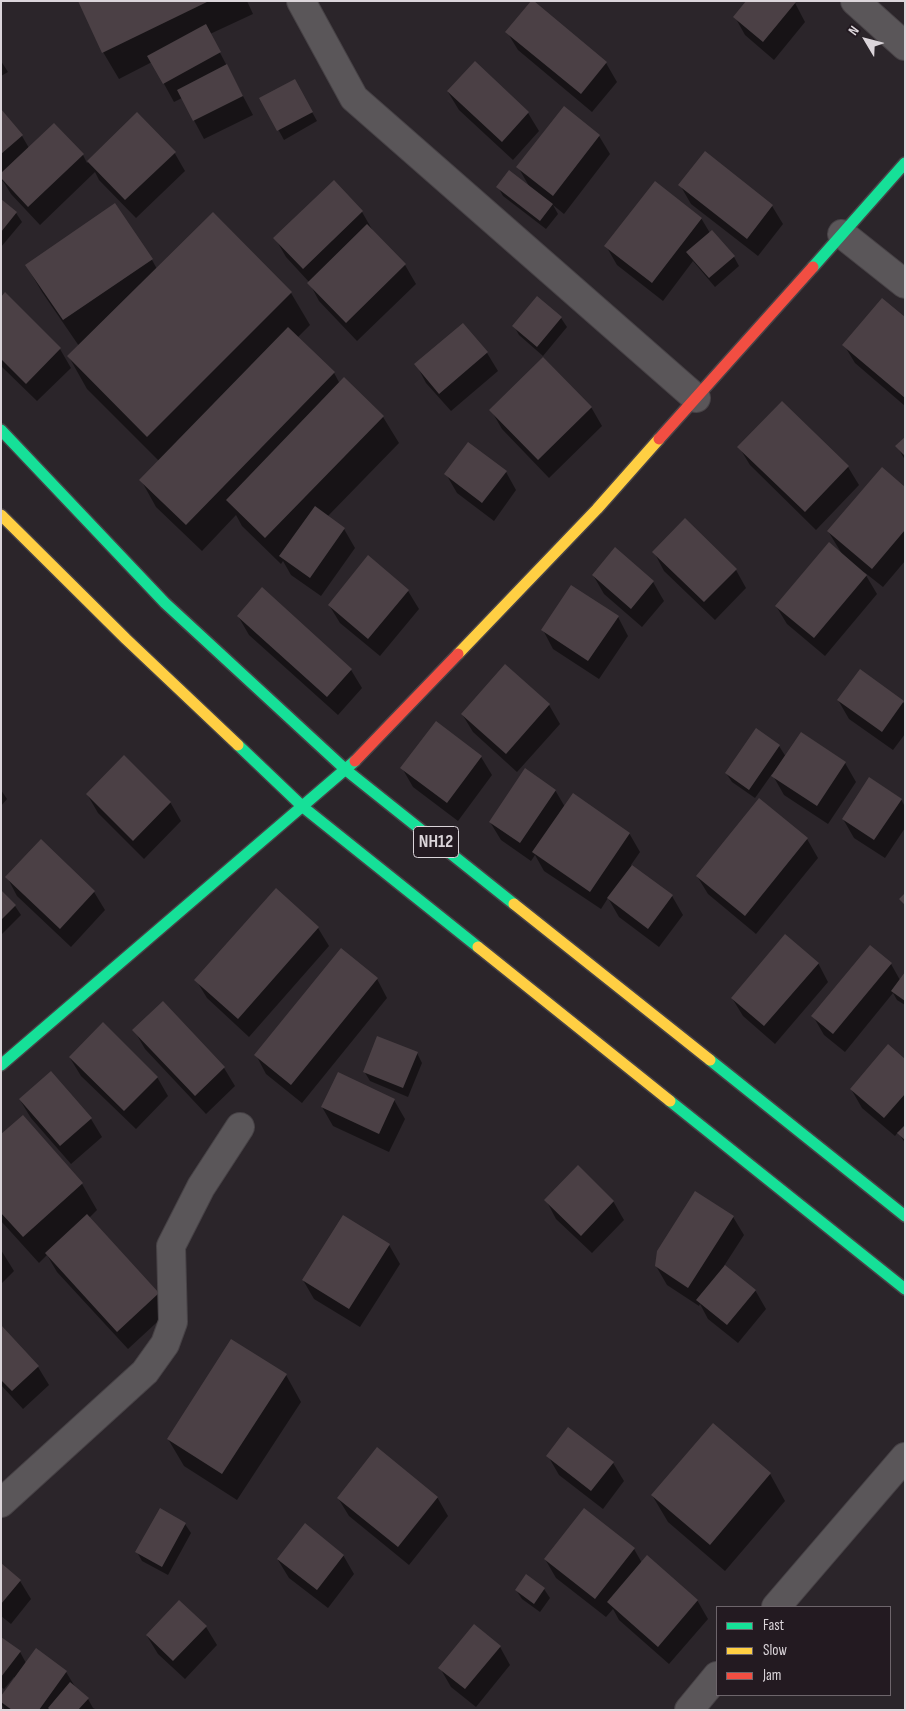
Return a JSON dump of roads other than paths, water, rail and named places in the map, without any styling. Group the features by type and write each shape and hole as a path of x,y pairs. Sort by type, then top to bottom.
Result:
{"main road":[{"path":"1,1065 346,770 597,509 905,163"},
{"name":"NH12","path":"1,430 165,603 346,770 905,1216"},
{"path":"1,515 126,639 303,807 905,1289"}],"street":[{"path":"301,1 354,98 696,398"},
{"path":"855,1 905,46"},
{"path":"842,234 905,284"},
{"path":"1,1503 145,1372 165,1344 173,1322 171,1246 201,1187 240,1126"},
{"path":"777,1606 905,1458"},
{"path":"689,1710 716,1677"}]}
